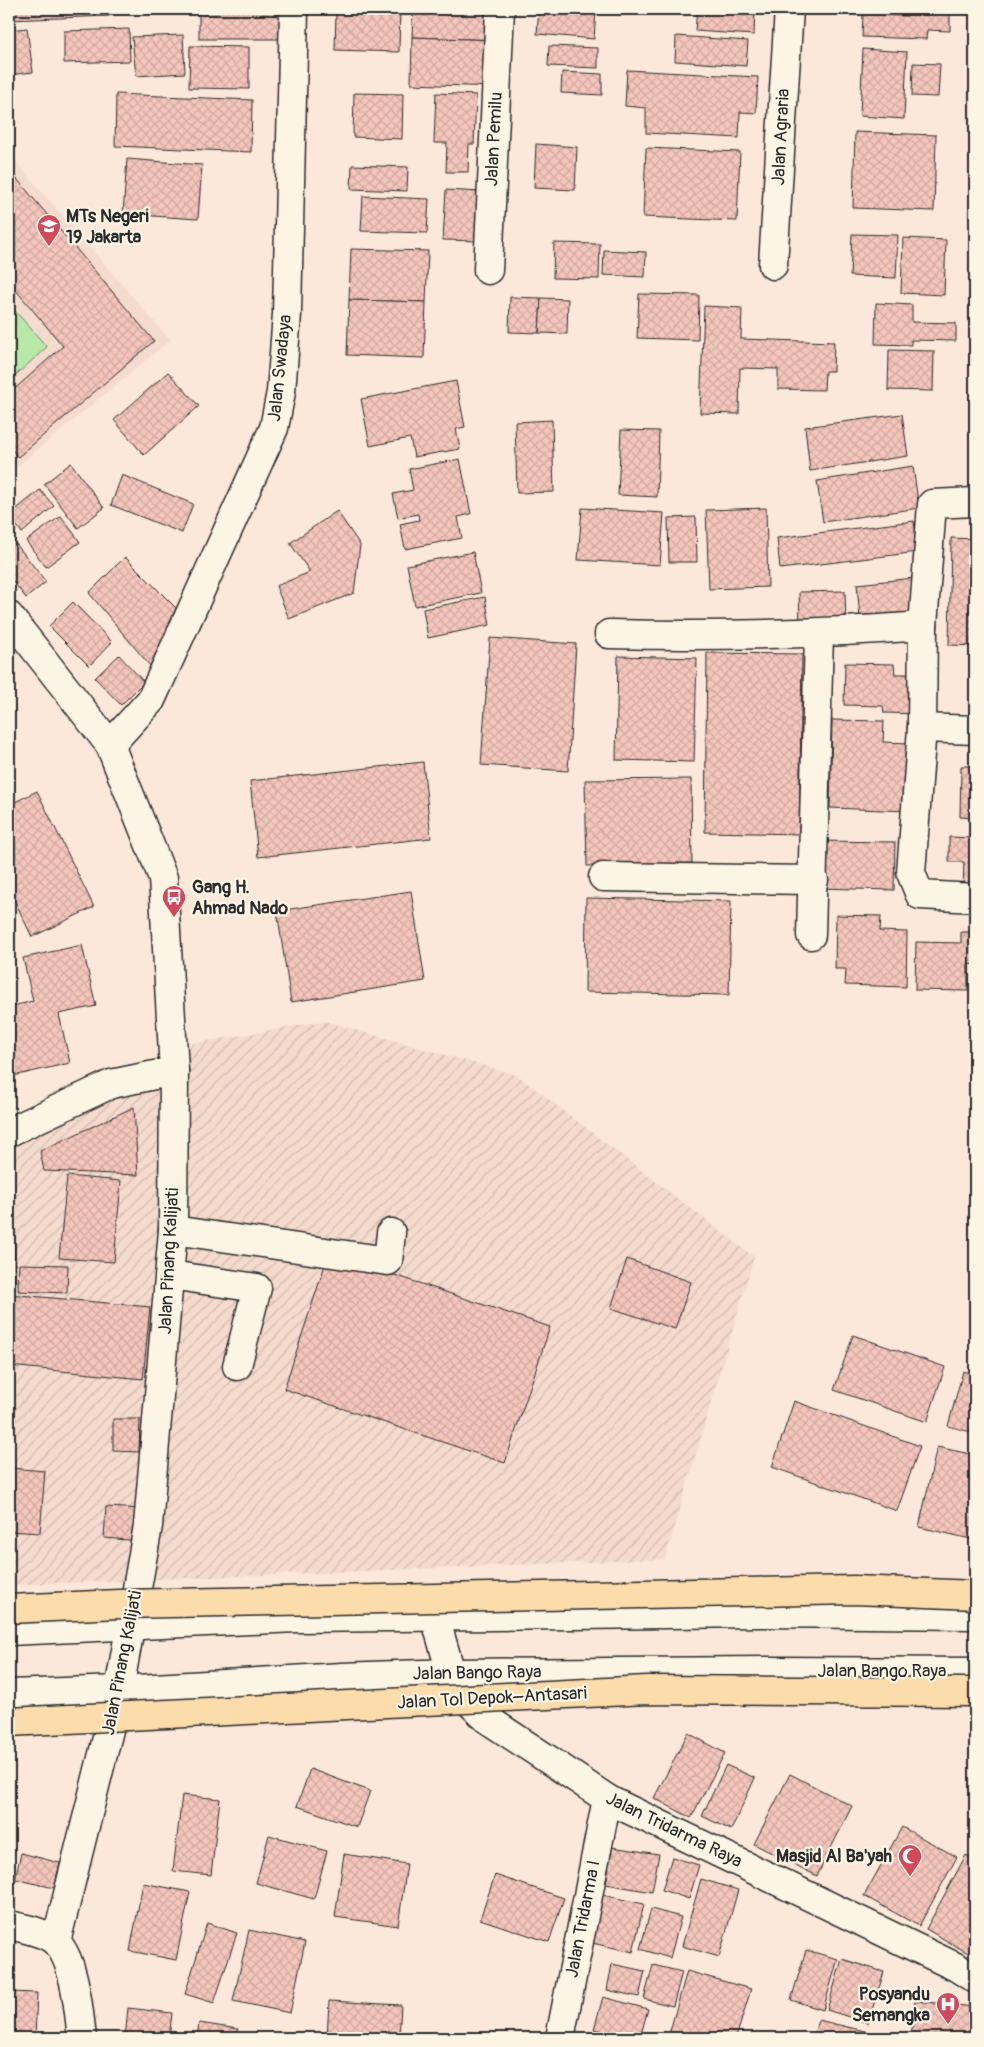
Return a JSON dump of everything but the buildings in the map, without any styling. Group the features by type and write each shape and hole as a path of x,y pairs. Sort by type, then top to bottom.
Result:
{"highway":[{"path":"9,1609 129,1603 835,1590 975,1595"},
{"name":"Jalan Tol Depok–Antasari","path":"9,1722 647,1690 975,1692"}],"street":[{"name":"Jalan Swadaya","path":"110,745 151,700 274,428 282,392 287,314 294,9"},
{"name":"Jalan Pemilu","path":"488,270 500,9"},
{"name":"Jalan Agraria","path":"773,265 789,9"},
{"path":"975,502 932,504 924,626 922,728 911,873 920,895 975,898"},
{"name":"Jalan Pinang Kalijati","path":"9,616 110,745 163,878 174,1071 173,1230 148,1526 119,1690 56,1942"},
{"path":"609,634 706,636 819,634 924,626"},
{"path":"811,935 814,880 819,634"},
{"path":"922,728 975,730"},
{"path":"603,877 814,880"},
{"path":"9,1132 111,1084 174,1071"},
{"path":"173,1230 388,1261 391,1233"},
{"path":"170,1275 257,1288 237,1366"},
{"path":"9,1631 297,1618 761,1613 975,1614"},
{"name":"Jalan Tridarma Raya","path":"435,1617 451,1673 460,1693 487,1719 609,1800 956,1967 975,1979"},
{"name":"Jalan Bango Raya","path":"9,1694 451,1673 975,1672"},
{"name":"Jalan Tridarma I","path":"560,2038 605,1809 609,1800"},
{"path":"9,1925 35,1931 56,1942 69,1962 82,2038"}],"shaded area":[{"name":"MTs Negeri 19 Jakarta","path":"9,154 170,340 13,470 9,464"},
{"path":"324,1021 517,1075 754,1257 665,1559 9,1585 9,1146 190,1044"}],"green space":[{"path":"9,304 47,347 9,381"}],"place":[{"name":"MTs Negeri 19 Jakarta","path":"49,247"},
{"name":"Gang H. Ahmad Nado","path":"174,918"},
{"name":"Masjid Al Ba'yah","path":"910,1877"},
{"name":"Posyandu Semangka","path":"948,2025"}]}
